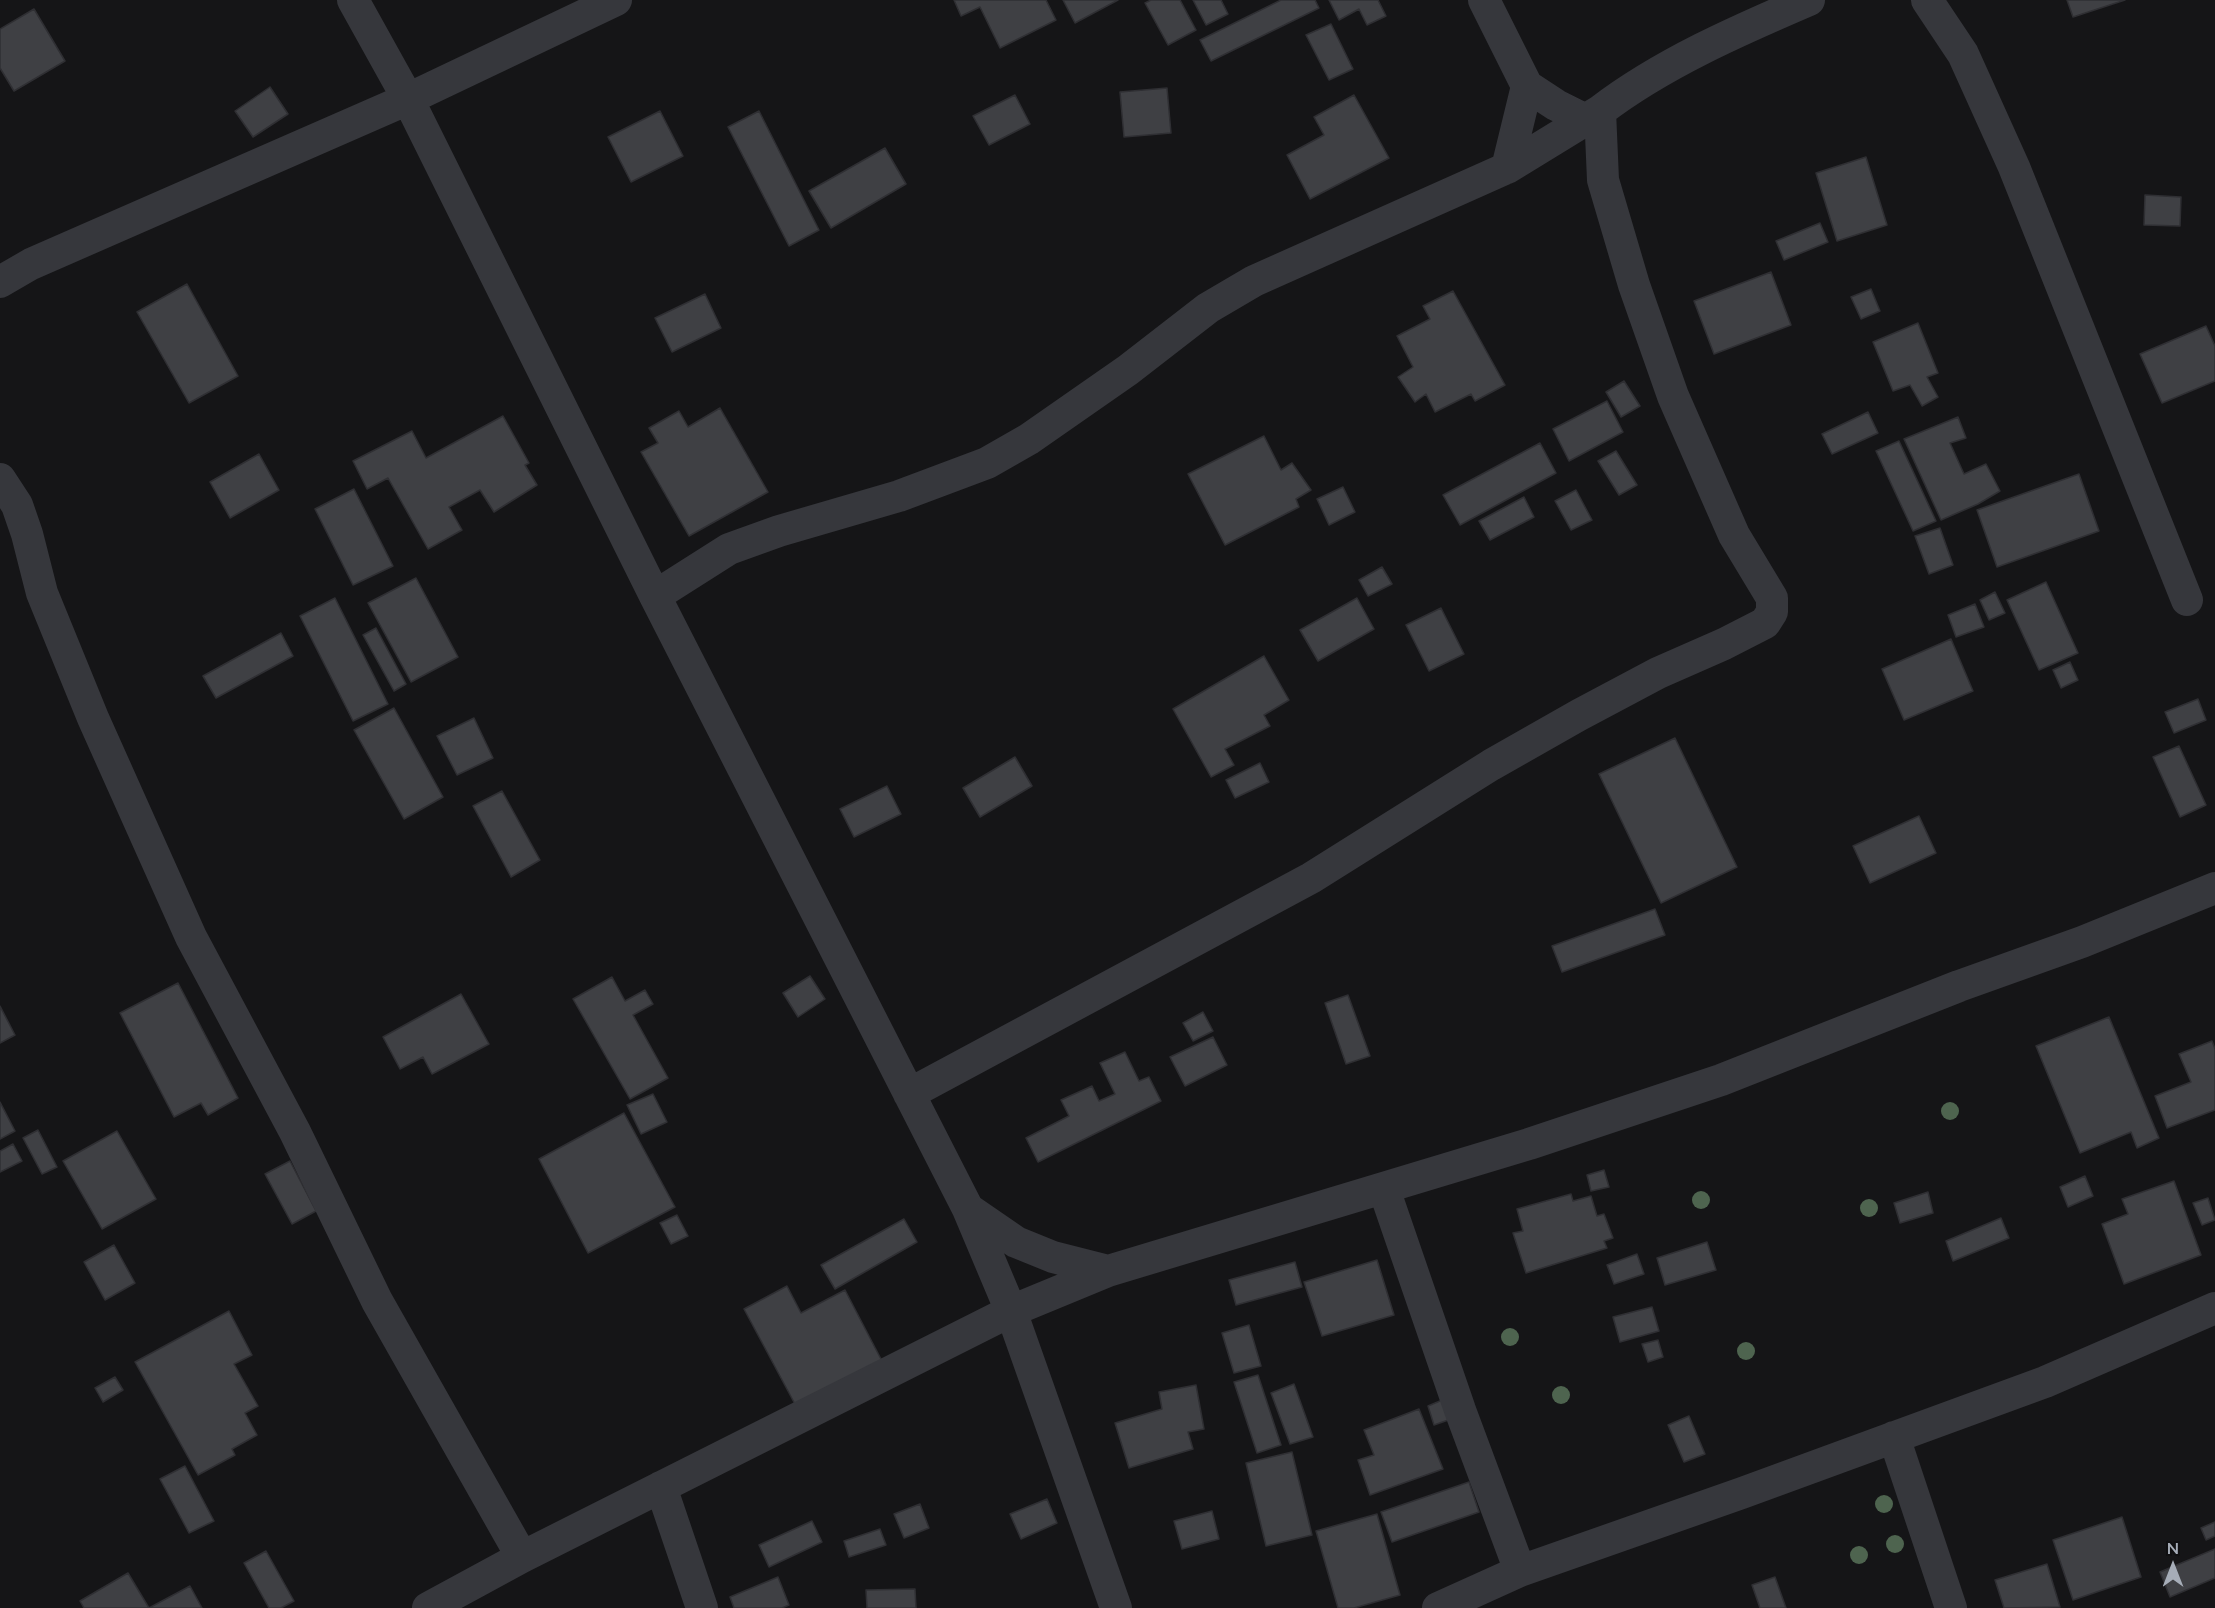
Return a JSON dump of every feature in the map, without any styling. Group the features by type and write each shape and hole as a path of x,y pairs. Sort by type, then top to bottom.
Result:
{"street":[{"path":"353,0 408,99 655,596 968,1209 1011,1311 1116,1608"},
{"path":"0,282 31,264 408,99 616,0"},
{"path":"1484,0 1527,86 1556,105 1593,115"},
{"path":"655,596 729,549 779,531 898,496 987,463 1029,439 1128,370 1208,308 1245,286 1507,168 1664,69 1809,0"},
{"path":"1927,0 1963,54 2014,167 2187,600"},
{"path":"1507,168 1527,86"},
{"path":"909,1094 1311,878 1491,765 1579,715 1658,673 1765,624 1772,612 1772,598 1734,535 1673,396 1634,285 1603,180 1593,115"},
{"path":"1559,135 1603,180"},
{"path":"0,479 17,505 42,593 89,708 191,937 296,1132 377,1301 522,1557"},
{"path":"428,1608 522,1557 1011,1311 1108,1271 1529,1144 1721,1080 1959,986 2082,942 2215,888"},
{"path":"1384,1189 1460,1410 1520,1571"},
{"path":"968,1209 1016,1242 1053,1257 1108,1271"},
{"path":"1437,1608 1520,1571 2045,1382 2215,1308"},
{"path":"1894,1437 1951,1608"},
{"path":"661,1487 702,1608"}],"building":[{"path":"954,0 1046,0 1056,20 1000,48 980,7 961,16"},
{"path":"1063,0 1118,0 1075,23"},
{"path":"1151,0 1180,0 1196,30 1168,45 1145,3"},
{"path":"1193,0 1221,0 1228,14 1206,25"},
{"path":"1281,0 1315,0 1319,8 1211,61 1200,40"},
{"path":"1329,0 1378,0 1386,16 1367,25 1359,9 1339,20"},
{"path":"2067,0 2125,0 2073,17"},
{"path":"34,9 65,61 14,91 0,68 0,29"},
{"path":"1331,24 1353,69 1329,80 1306,35"},
{"path":"270,87 288,114 253,137 235,111"},
{"path":"1167,88 1171,133 1124,137 1120,92"},
{"path":"1015,95 1030,124 989,145 973,116"},
{"path":"1354,95 1389,158 1310,199 1287,155 1324,135 1314,117"},
{"path":"660,111 683,156 631,182 608,137"},
{"path":"759,111 819,230 789,246 728,127"},
{"path":"885,148 906,184 831,228 809,191"},
{"path":"1866,157 1887,225 1837,241 1816,173"},
{"path":"2145,195 2181,197 2180,226 2144,225"},
{"path":"1820,223 1828,242 1784,260 1776,241"},
{"path":"1771,272 1791,325 1714,354 1694,301"},
{"path":"187,284 238,376 189,403 137,312"},
{"path":"1871,289 1880,311 1861,319 1851,297"},
{"path":"1453,291 1505,385 1475,401 1471,394 1435,412 1426,394 1415,402 1398,377 1413,367 1397,336 1430,319 1423,306"},
{"path":"705,294 721,328 672,352 655,318"},
{"path":"1918,323 1938,373 1927,377 1938,397 1922,406 1910,385 1893,391 1873,342"},
{"path":"2206,326 2215,346 2215,381 2162,403 2140,354"},
{"path":"1624,381 1640,406 1621,417 1606,392"},
{"path":"1607,401 1623,432 1569,461 1553,429"},
{"path":"720,408 768,492 689,536 641,452 658,443 649,428 679,411 688,427"},
{"path":"1868,412 1878,433 1832,454 1822,434"},
{"path":"503,416 529,463 525,465 537,485 494,512 480,490 449,507 462,530 428,549 388,478 367,489 353,461 412,431 426,458"},
{"path":"1958,417 1966,438 1950,443 1964,474 1986,464 2000,491 1978,504 1941,520 1904,439"},
{"path":"1264,436 1281,470 1292,463 1311,490 1296,499 1299,507 1225,545 1188,474"},
{"path":"1899,441 1936,521 1913,531 1876,451"},
{"path":"1540,443 1556,473 1460,525 1443,495"},
{"path":"1616,451 1637,485 1619,495 1598,461"},
{"path":"259,454 279,490 230,518 210,482"},
{"path":"2079,474 2099,531 1997,567 1977,510"},
{"path":"1343,487 1355,512 1329,525 1317,499"},
{"path":"354,489 393,566 353,585 315,509"},
{"path":"1576,490 1592,520 1571,530 1555,501"},
{"path":"1524,497 1534,517 1490,540 1479,521"},
{"path":"1940,528 1953,565 1929,574 1915,536"},
{"path":"1382,567 1392,584 1368,596 1359,580"},
{"path":"416,578 458,657 411,682 368,603"},
{"path":"2046,582 2078,653 2039,670 2007,600"},
{"path":"1995,592 2005,613 1989,620 1980,600"},
{"path":"335,598 388,704 353,721 300,616"},
{"path":"1357,598 1374,629 1318,661 1300,630"},
{"path":"1975,604 1984,627 1956,637 1948,615"},
{"path":"1441,608 1464,654 1429,671 1406,625"},
{"path":"376,628 406,684 394,691 363,635"},
{"path":"281,633 293,656 216,698 203,676"},
{"path":"1951,639 1973,691 1904,720 1882,669"},
{"path":"1264,656 1289,700 1264,715 1270,726 1225,749 1234,765 1211,777 1173,709"},
{"path":"2070,662 2078,680 2061,688 2053,670"},
{"path":"2198,699 2206,720 2174,733 2165,712"},
{"path":"394,708 443,797 404,819 354,730"},
{"path":"474,718 493,758 457,775 437,736"},
{"path":"1675,738 1737,867 1661,903 1599,774"},
{"path":"2179,746 2206,805 2180,817 2153,757"},
{"path":"1015,757 1032,786 980,817 963,788"},
{"path":"1260,763 1269,782 1235,798 1226,780"},
{"path":"887,786 901,814 854,837 840,809"},
{"path":"502,791 540,860 511,877 473,806"},
{"path":"1919,816 1936,853 1870,883 1853,846"},
{"path":"1655,909 1665,935 1562,972 1552,946"},
{"path":"810,976 825,999 798,1017 783,993"},
{"path":"612,977 625,1001 645,990 653,1004 633,1015 668,1078 630,1099 573,999"},
{"path":"178,983 238,1098 208,1115 201,1103 174,1117 120,1013"},
{"path":"461,994 489,1044 432,1074 423,1057 400,1069 383,1037"},
{"path":"1348,995 1370,1056 1346,1064 1325,1003"},
{"path":"0,1006 15,1035 0,1043"},
{"path":"1203,1012 1213,1031 1193,1041 1183,1023"},
{"path":"2109,1017 2159,1138 2137,1148 2131,1132 2080,1153 2036,1046"},
{"path":"1213,1037 1227,1065 1185,1086 1170,1057"},
{"path":"2212,1041 2215,1049 2215,1110 2167,1128 2155,1096 2191,1082 2179,1054"},
{"path":"1125,1052 1139,1081 1149,1077 1161,1101 1038,1162 1026,1138 1069,1116 1061,1100 1092,1086 1099,1101 1115,1094 1100,1063"},
{"path":"653,1094 667,1122 641,1134 627,1105"},
{"path":"0,1102 15,1131 0,1139"},
{"path":"624,1113 675,1207 588,1253 539,1159"},
{"path":"38,1130 57,1167 42,1174 23,1138"},
{"path":"117,1131 156,1199 102,1229 63,1161"},
{"path":"13,1144 22,1161 0,1172 0,1151"},
{"path":"290,1161 316,1211 292,1224 265,1174"},
{"path":"1604,1170 1609,1187 1591,1191 1587,1175"},
{"path":"2085,1176 2093,1196 2068,1207 2060,1187"},
{"path":"2174,1181 2201,1255 2124,1284 2102,1224 2128,1214 2122,1199"},
{"path":"1928,1192 1933,1213 1900,1223 1894,1203"},
{"path":"1571,1194 1573,1201 1591,1196 1597,1216 1604,1214 1613,1238 1604,1241 1607,1248 1526,1273 1513,1233 1523,1231 1517,1209"},
{"path":"2208,1198 2215,1220 2202,1225 2193,1203"},
{"path":"677,1215 688,1236 671,1244 660,1223"},
{"path":"2001,1218 2009,1238 1953,1261 1946,1241"},
{"path":"904,1219 917,1242 835,1289 821,1265"},
{"path":"1707,1242 1716,1270 1665,1285 1657,1258"},
{"path":"114,1245 135,1283 105,1300 84,1262"},
{"path":"1637,1254 1644,1274 1614,1284 1607,1265"},
{"path":"1377,1260 1394,1315 1322,1336 1304,1282"},
{"path":"1295,1262 1302,1287 1236,1305 1229,1280"},
{"path":"787,1286 801,1313 845,1290 882,1361 796,1406 744,1309"},
{"path":"1652,1307 1659,1331 1620,1342 1613,1317"},
{"path":"229,1311 252,1355 234,1364 258,1406 245,1413 257,1435 232,1449 235,1455 198,1475 135,1362"},
{"path":"1249,1325 1261,1366 1234,1373 1222,1333"},
{"path":"1658,1340 1663,1357 1648,1362 1642,1344"},
{"path":"1258,1375 1281,1445 1257,1453 1234,1382"},
{"path":"115,1377 123,1390 103,1402 95,1388"},
{"path":"1294,1384 1313,1437 1290,1444 1271,1393"},
{"path":"1196,1385 1204,1429 1188,1432 1193,1449 1129,1468 1115,1423 1162,1409 1159,1392"},
{"path":"1447,1398 1454,1418 1434,1425 1428,1406"},
{"path":"1419,1409 1443,1469 1370,1495 1358,1460 1374,1455 1364,1430"},
{"path":"1689,1416 1705,1454 1684,1462 1668,1425"},
{"path":"1292,1452 1312,1535 1266,1546 1246,1463"},
{"path":"185,1466 214,1521 189,1533 160,1479"},
{"path":"1469,1482 1479,1512 1392,1542 1381,1512"},
{"path":"1047,1499 1057,1523 1021,1539 1010,1514"},
{"path":"920,1504 929,1528 904,1538 894,1514"},
{"path":"1212,1511 1219,1539 1182,1549 1174,1521"},
{"path":"1377,1514 1400,1595 1354,1608 1338,1608 1316,1531"},
{"path":"2122,1517 2141,1577 2073,1600 2053,1540"},
{"path":"812,1521 822,1542 769,1567 759,1545"},
{"path":"2215,1522 2215,1536 2206,1540 2201,1528"},
{"path":"880,1529 886,1545 849,1557 844,1541"},
{"path":"2215,1549 2215,1578 2170,1597 2160,1572"},
{"path":"266,1551 294,1601 281,1608 269,1608 244,1563"},
{"path":"2047,1564 2060,1607 2004,1608 1995,1580"},
{"path":"128,1573 149,1608 84,1608 80,1601"},
{"path":"778,1577 789,1605 782,1608 734,1608 730,1597"},
{"path":"1775,1577 1786,1608 1760,1608 1752,1585"},
{"path":"190,1586 202,1608 149,1608"},
{"path":"915,1589 916,1608 867,1608 866,1590"}]}
